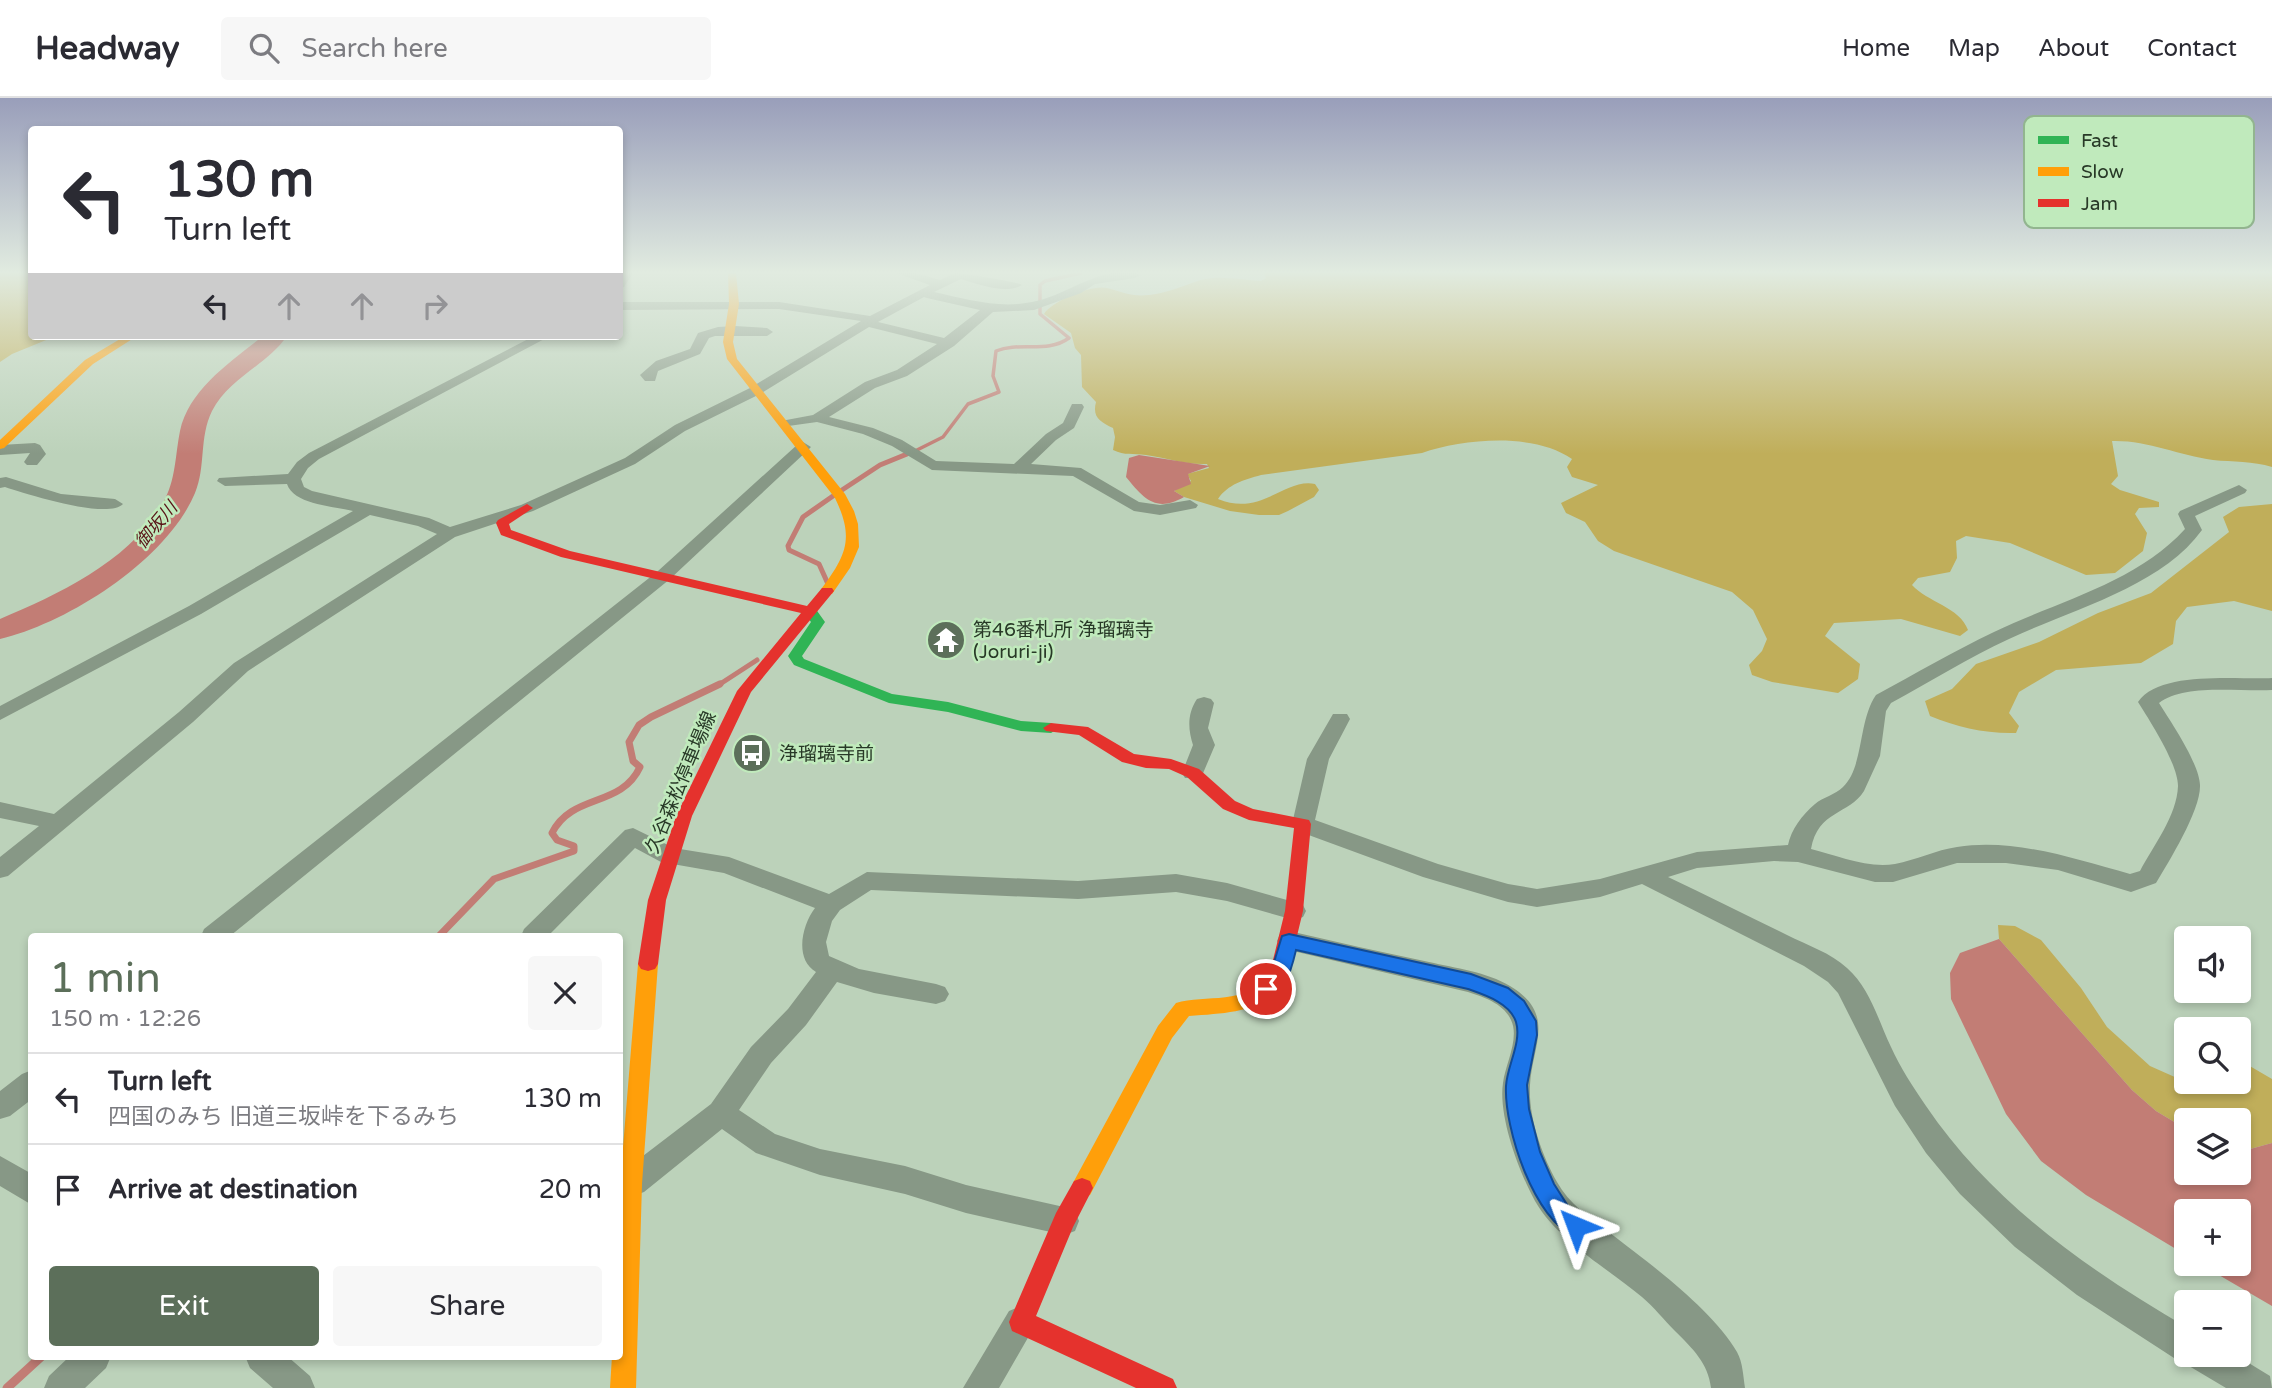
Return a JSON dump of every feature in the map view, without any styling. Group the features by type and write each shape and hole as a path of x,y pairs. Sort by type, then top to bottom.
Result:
{"main road":[{"name":"久谷森松停車場線","path":"623,1388 631,1184 648,968 657,900 669,856 684,816 744,691 847,567 853,550 854,535 848,510 841,497 732,359 728,342 730,333"},
{"path":"0,448 89,362 125,340"},
{"path":"527,508 502,523 505,532 566,554 810,611 818,622 795,656 799,662 836,679 889,698 948,707 1021,726 1083,730 1128,758 1146,763 1171,764 1193,773 1229,805 1249,814 1303,824 1294,911 1280,976 1252,1002 1183,1009 1165,1032 1065,1221 1021,1322 1164,1388"}],"street":[{"path":"650,378 647,375 656,365 695,352 703,344 703,336 709,333"},
{"path":"0,870 56,821 186,717 242,667 449,533 527,508 630,461 694,428 755,388 851,333"},
{"path":"913,333 949,343"},
{"path":"786,424 817,418 870,385 902,373 960,333"},
{"path":"293,479 302,464 322,451 536,340"},
{"path":"1018,468 1051,437 1065,430 1077,407"},
{"path":"817,418 868,431 897,443 932,465 1076,471 1134,506 1160,510 1190,505"},
{"path":"218,933 664,575 803,447"},
{"path":"0,448 34,448 38,454 32,462"},
{"path":"225,481 293,479"},
{"path":"293,479 297,490 307,495 423,522 449,533"},
{"path":"0,483 6,482 59,499 115,504"},
{"path":"1798,854 1802,834 1822,810 1853,791 1869,757 1876,711 1884,699 2000,636 2132,577 2173,553 2194,530 2186,514 2239,490"},
{"path":"0,714 195,610 368,509"},
{"path":"1340,719 1318,759 1303,824 1431,871 1508,893 1537,898 1562,897 1646,876 1696,860 1774,853 1798,854 1875,873 1894,873 1957,855 2006,855 2058,863 2117,880 2141,881 2148,877 2180,819 2189,785 2173,741 2148,702 2155,694 2208,685 2272,684"},
{"path":"1193,773 1204,745 1198,728 1204,702"},
{"path":"0,810 56,821"},
{"path":"536,933 633,836 669,856 729,865 757,878 831,904"},
{"path":"1646,876 1813,959 1838,975 1853,993 1875,1044 1906,1102 1946,1157 1997,1210 2058,1262 2136,1317 2174,1339"},
{"path":"936,994 831,971 817,961 814,942 820,919 831,904 867,881 1078,890 1177,883 1227,892 1294,911"},
{"path":"1289,941 1471,982 1501,993 1517,1007 1526,1021 1527,1035 1516,1085 1518,1109 1529,1152 1545,1190 1560,1213 1656,1288 1708,1340 1725,1364 1728,1388"},
{"path":"631,1184 721,1113 761,1055 797,1017 831,971"},
{"path":"0,1107 28,1085"},
{"path":"721,1113 766,1144 820,1162 905,1180 966,1199 1065,1221"},
{"path":"0,1169 28,1188"},
{"path":"980,1388 1021,1322"},
{"path":"61,1388 90,1360"},
{"path":"266,1360 298,1388"},
{"path":"2223,1367 2258,1388"}],"shaded area":[{"path":"0,333 28,333 28,340 46,340 12,354 0,362"},
{"path":"1071,333 2272,333 2272,467 2200,458 2150,445 2112,441 2118,476 2111,484 2120,490 2159,502 2159,507 2139,508 2135,514 2147,533 2143,551 2115,573 2086,575 2010,543 1966,536 1956,541 1957,558 1950,572 1918,578 1912,585 1951,610 1964,622 1968,630 1960,636 1901,619 1834,623 1825,636 1860,664 1858,679 1838,693 1772,682 1752,675 1749,665 1762,651 1767,639 1753,610 1732,592 1614,551 1598,541 1585,522 1566,513 1561,503 1598,485 1572,477 1567,467 1572,459 1556,450 1519,442 1477,442 1422,453 1261,475 1232,486 1218,499 1234,503 1260,501 1304,484 1315,484 1319,490 1314,497 1279,515 1230,511 1184,497 1174,491 1191,481 1187,474 1209,468 1207,464 1113,450 1113,428 1098,418 1095,412 1096,402 1082,387 1081,355 1075,348"},
{"path":"1139,455 1210,466 1188,474 1191,484 1174,491 1184,497 1174,502 1158,504 1139,492 1126,477 1129,458"},
{"path":"2272,504 2272,611 2234,601 2187,607 2176,621 2173,644 2141,663 2056,670 2019,692 2009,713 2019,726 2016,733 1972,729 1930,716 1925,701 1952,689 1976,664 2039,642 2098,613 2151,593 2229,532 2223,517 2239,507"},
{"path":"1998,925 2015,926 2041,940 2081,988 2107,1027 2150,1066 2174,1077 2174,1094 2251,1094 2251,1067 2272,1079 2272,1143 2251,1149 2251,1108 2174,1108 2174,1122 2156,1111 2132,1090 1999,939"},
{"path":"1999,939 2132,1090 2156,1111 2174,1122 2174,1185 2251,1185 2251,1149 2272,1143 2272,1306 2251,1294 2251,1290 2245,1290 2221,1276 2251,1276 2251,1199 2174,1199 2174,1248 2086,1195 2041,1161 2006,1114 1951,999 1950,973 1960,953"}],"waterway":[{"path":"915,451 943,437 968,404 999,392 993,376 996,351 1061,343 1069,338 1063,333"},
{"name":"御坂川","path":"0,630 48,609 97,582 120,566 159,530 183,489 189,468 193,429 200,412 217,387 271,340"},
{"path":"842,490 880,465 907,454"},
{"path":"828,584 819,564 789,550 788,546 803,517 833,496"},
{"path":"717,686 757,660"},
{"path":"442,933 494,879 574,851 574,846 557,840 552,833 561,820 572,812 621,789 632,780 640,767 633,761 629,742 639,725 720,684"},
{"path":"7,1388 38,1360"}],"traffic: fast":[{"path":"810,611 818,622 795,656 799,662 889,698 948,707 1021,726 1051,728"}],"traffic: slow":[{"path":"729,333 728,342 732,359 841,497 848,511 852,524 852,547 844,568 827,591"},
{"path":"0,446 89,362 125,340"},
{"path":"1082,1188 1165,1032 1183,1009 1230,1004 1258,996 1269,988 1283,960"},
{"path":"623,1388 631,1184 648,964"}],"traffic: jam":[{"path":"527,508 502,523 505,532 566,554 810,611"},
{"path":"648,964 657,900 684,816 744,691 827,591"},
{"path":"1051,728 1083,730 1128,758 1146,763 1171,764 1193,773 1229,805 1249,814 1303,824 1294,911 1283,960"},
{"path":"1082,1188 1064,1221 1021,1322 1164,1388"}],"place":[{"name":"第46番札所 浄瑠璃寺 (Joruri-ji)","path":"946,640"},
{"name":"浄瑠璃寺前","path":"752,753"}],"route":[{"path":"1266,989 1280,976 1289,941 1471,982 1501,993 1517,1007 1526,1021 1527,1035 1516,1085 1518,1109 1529,1152 1545,1190 1560,1213 1576,1226"}]}
